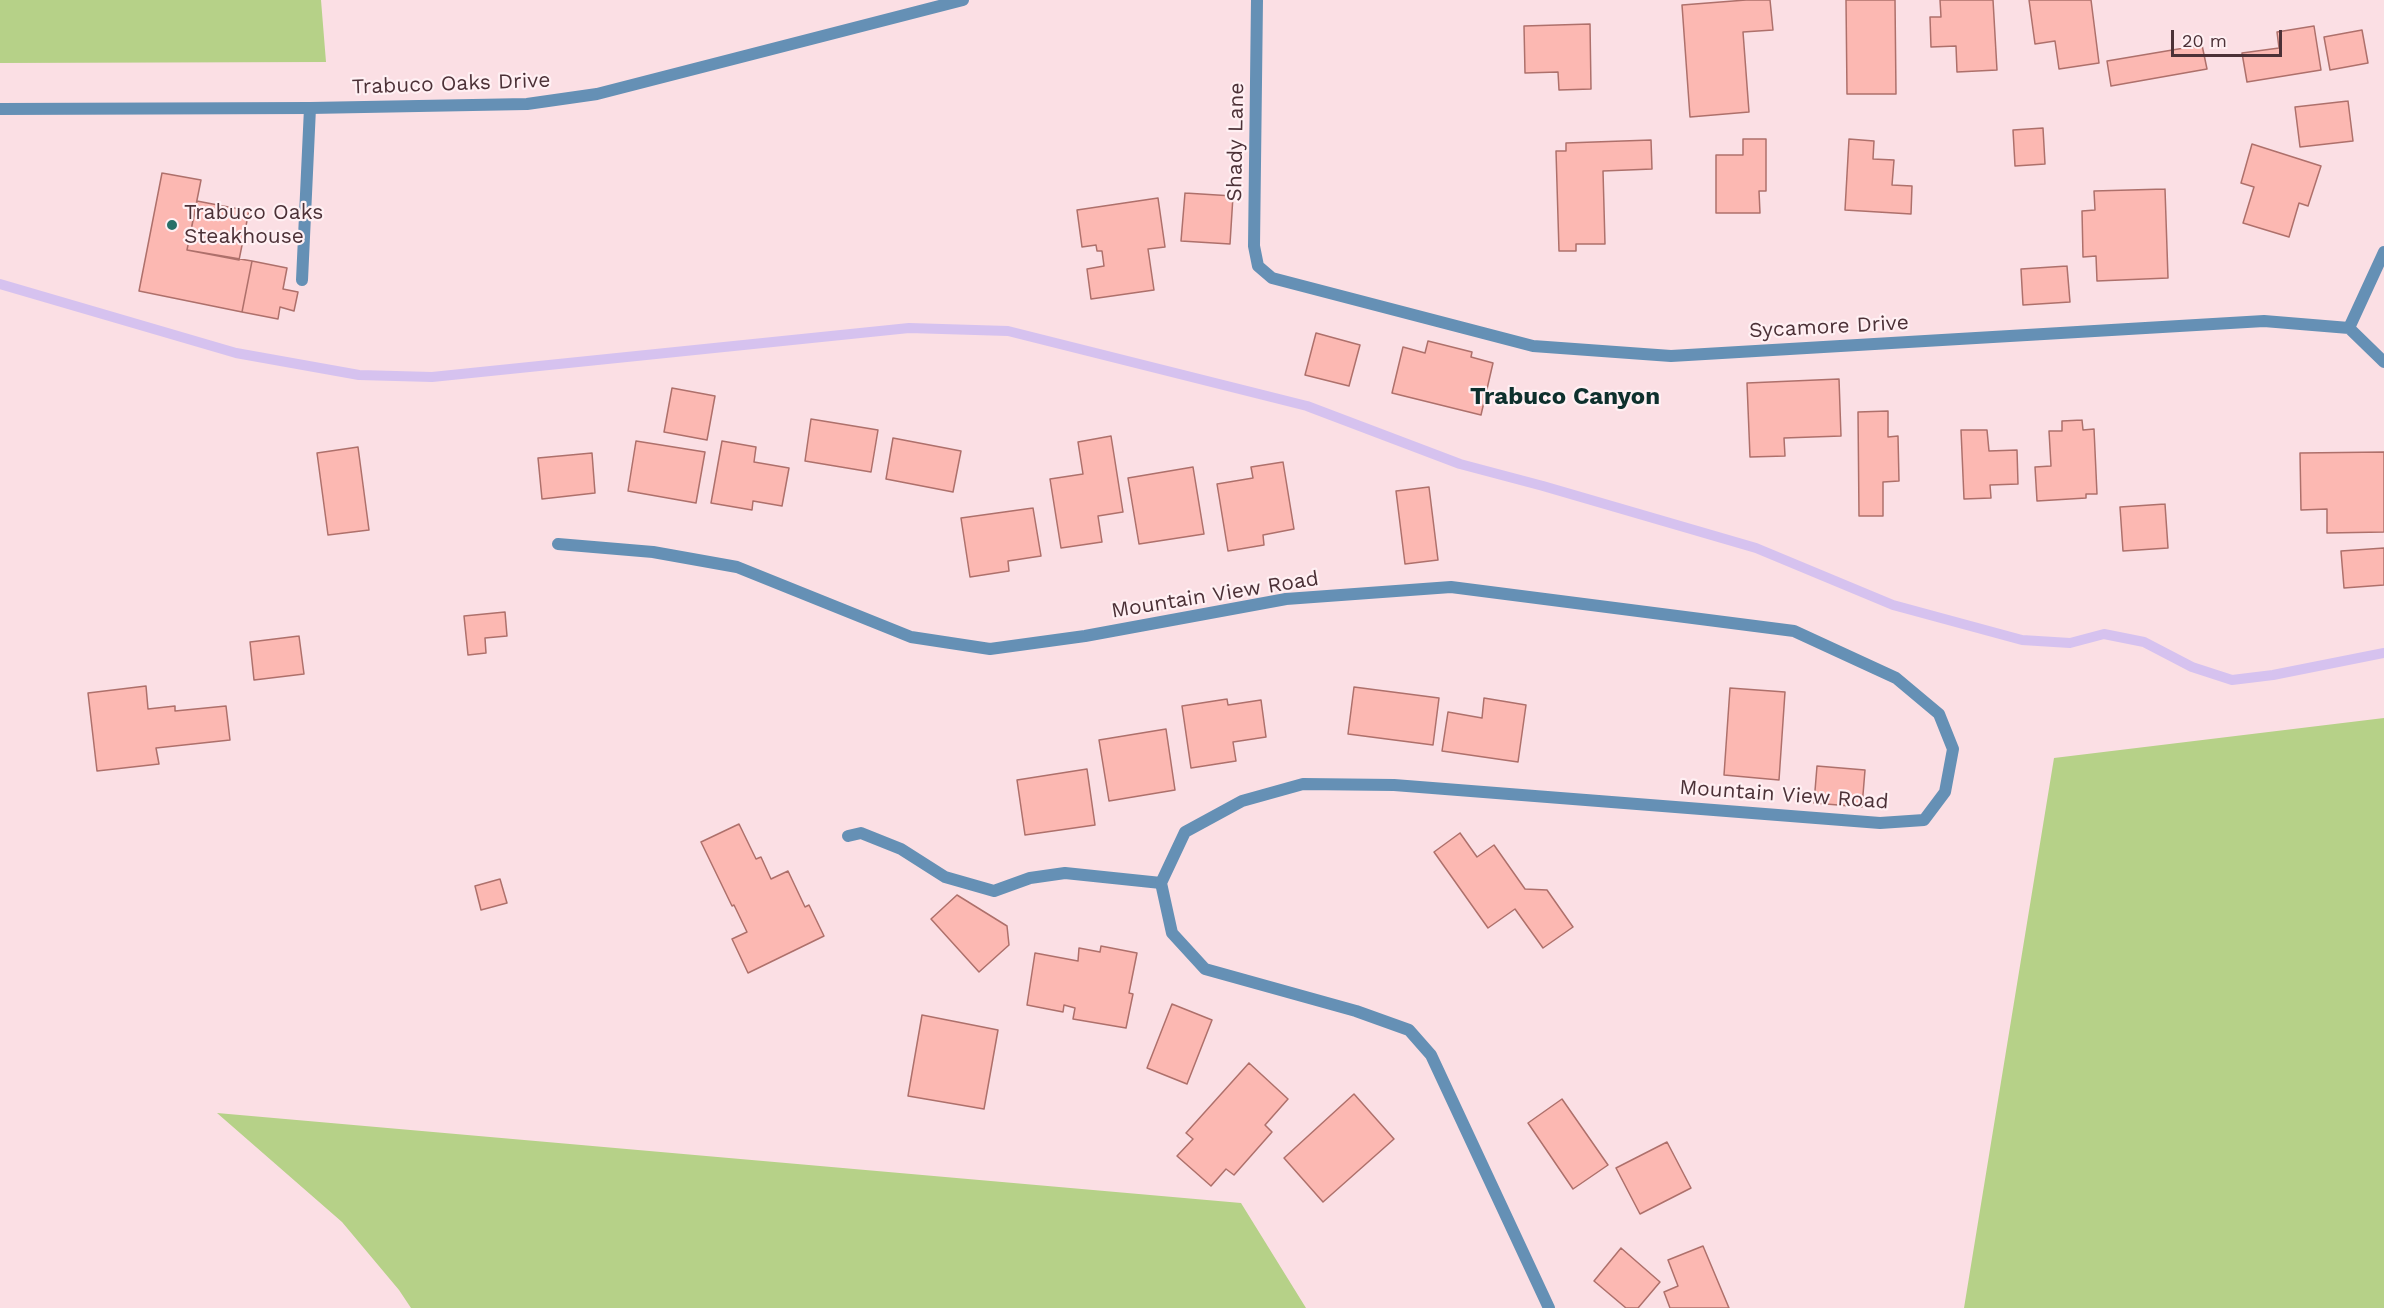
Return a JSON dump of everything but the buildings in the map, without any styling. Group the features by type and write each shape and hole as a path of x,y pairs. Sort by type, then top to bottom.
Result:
{"street":[{"name":"Trabuco Oaks Drive","path":"0,109 310,108 527,104 597,94 963,0"},
{"name":"Shady Lane","path":"1257,0 1254,246 1258,266 1272,278"},
{"path":"302,280 310,108"},
{"path":"2384,252 2349,328 2384,362"},
{"name":"Sycamore Drive","path":"1272,278 1533,346 1671,356 2264,321 2349,328"},
{"name":"Mountain View Road","path":"558,544 653,552 737,567 911,637 990,649 1085,636 1286,599 1451,587 1794,631 1896,678 1939,714 1953,749 1945,792 1924,820 1880,823 1394,785 1303,784 1242,801 1185,832 1161,883"},
{"path":"848,836 861,833 902,849 945,877 994,891 1030,878 1065,873 1161,883 1172,933 1206,969 1356,1011 1409,1030 1431,1055 1550,1308"}],"green space":[{"path":"0,0 321,0 326,62 0,63"},
{"path":"2384,718 2384,1308 1964,1308 2054,758"},
{"path":"217,1113 1241,1203 1306,1308 411,1308 399,1290 342,1222"}],"waterway":[{"path":"0,284 236,353 359,375 432,377 909,328 1008,331 1307,406 1460,464 1756,548 1893,605 2022,640 2070,643 2104,634 2144,642 2192,667 2232,680 2273,675 2384,653"}],"place":[{"name":"Trabuco Oaks Steakhouse","path":"172,225"}],"district":[{"name":"Trabuco Canyon","path":"1565,397"}]}
